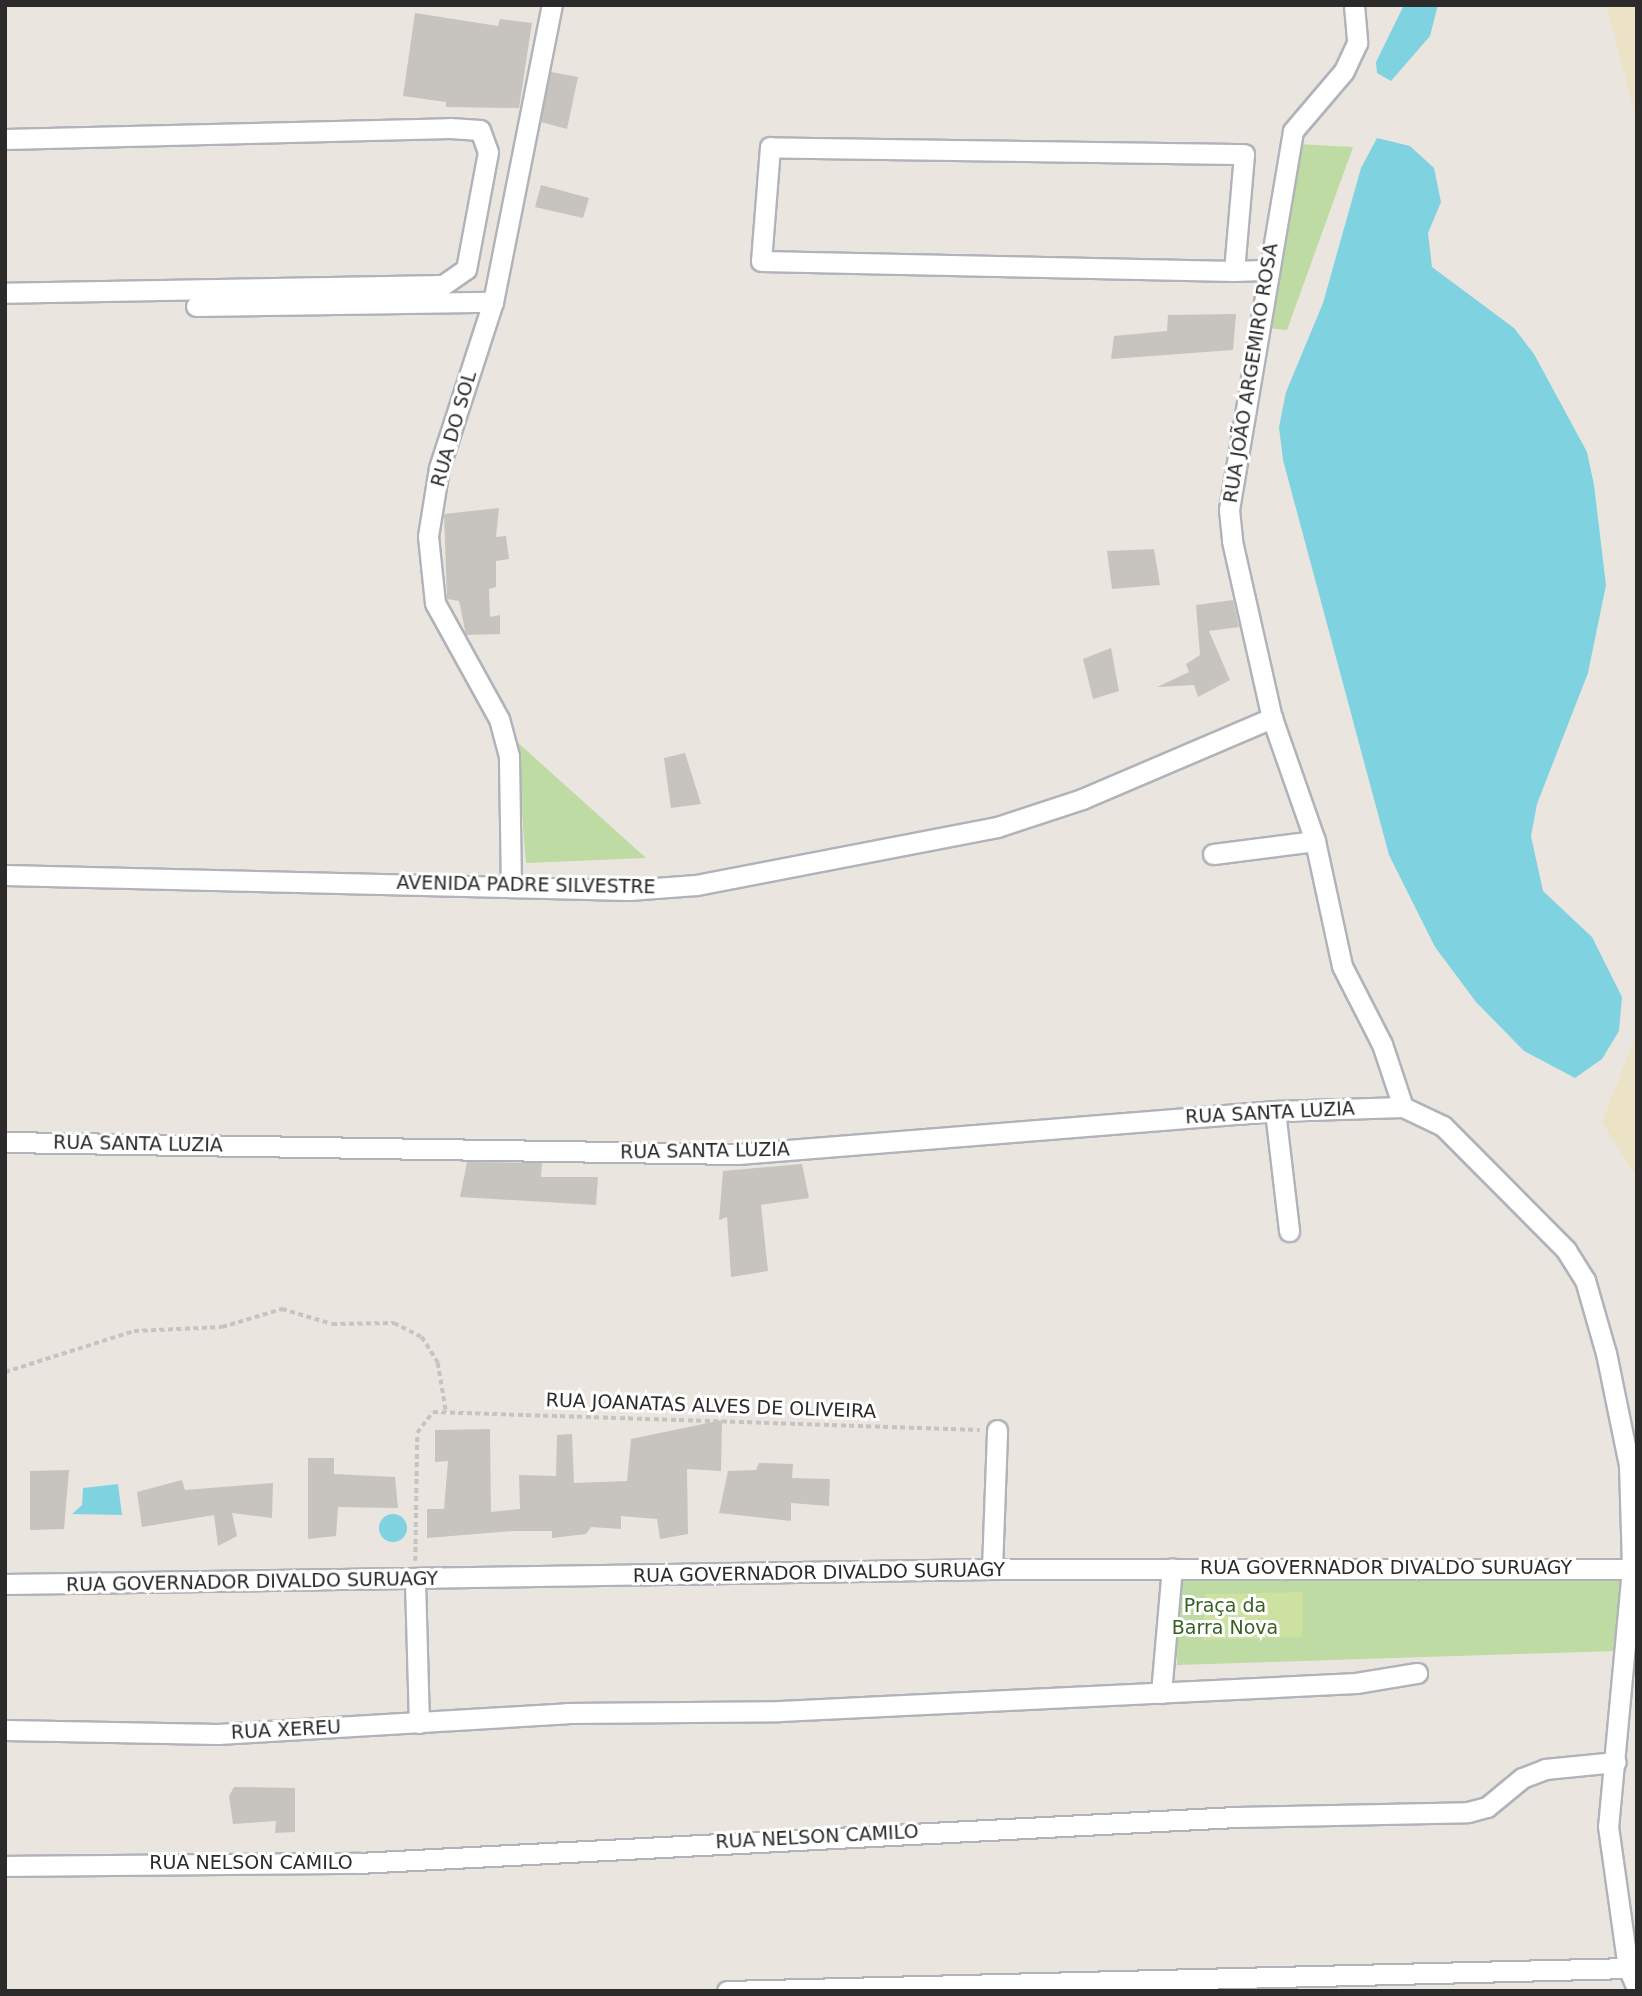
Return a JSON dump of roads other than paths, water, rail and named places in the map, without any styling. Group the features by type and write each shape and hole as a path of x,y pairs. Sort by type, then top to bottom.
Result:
{"street":[{"name":"RUA DO SOL","path":"511,886 509,756 499,719 435,603 428,536 439,468 493,302 552,5"},
{"name":"RUA JOÃO ARGEMIRO ROSA","path":"1354,5 1357,43 1345,71 1293,131 1266,270 1229,510 1272,718 1315,841 1342,966 1382,1044 1403,1107"},
{"path":"5,139 480,130 488,152 477,222 466,269 443,285 5,293"},
{"path":"1234,271 1244,154 770,147 761,261 1234,271 1266,270"},
{"path":"477,222 509,223"},
{"path":"196,306 493,302"},
{"name":"AVENIDA PADRE SILVESTRE","path":"5,875 511,886 696,885 984,830 1083,799 1272,718"},
{"path":"1213,854 1315,841"},
{"path":"1403,1107 1443,1126 1566,1250 1588,1292 1633,1464 1632,1569 1608,1826 1628,1968 1637,1988"},
{"name":"RUA SANTA LUZIA","path":"5,1142 738,1154 1275,1111 1403,1107"},
{"path":"1275,1111 1289,1231"},
{"path":"992,1569 997,1430"},
{"path":"1161,1693 1172,1568"},
{"name":"RUA GOVERNADOR DIVALDO SURUAGY","path":"5,1584 415,1581 992,1569 1632,1569"},
{"path":"415,1581 419,1723"},
{"name":"RUA XEREU","path":"5,1730 218,1734 567,1713 780,1711 1161,1693 1356,1683 1417,1673"},
{"name":"RUA NELSON CAMILO","path":"5,1866 358,1863 1209,1819 1468,1812 1487,1807 1522,1778 1545,1769 1616,1762"},
{"path":"727,1991 1628,1968"}],"water":[{"path":"1404,5 1438,5 1430,36 1391,81 1377,73 1376,62"},
{"path":"1377,138 1410,146 1434,168 1441,202 1428,233 1432,267 1514,328 1534,354 1587,452 1594,485 1606,585 1588,673 1537,804 1531,836 1543,891 1592,937 1622,997 1619,1031 1602,1059 1575,1078 1524,1051 1476,1002 1435,947 1389,855 1283,460 1279,427 1286,392 1323,303 1361,168"},
{"path":"118,1484 122,1515 72,1514 82,1505 83,1488"},
{"path":"393,1514 403,1518 407,1528 403,1538 393,1542 383,1538 379,1528 383,1518"}],"park label":[{"name":"Praça da Barra Nova","path":"1225,1617"}]}
